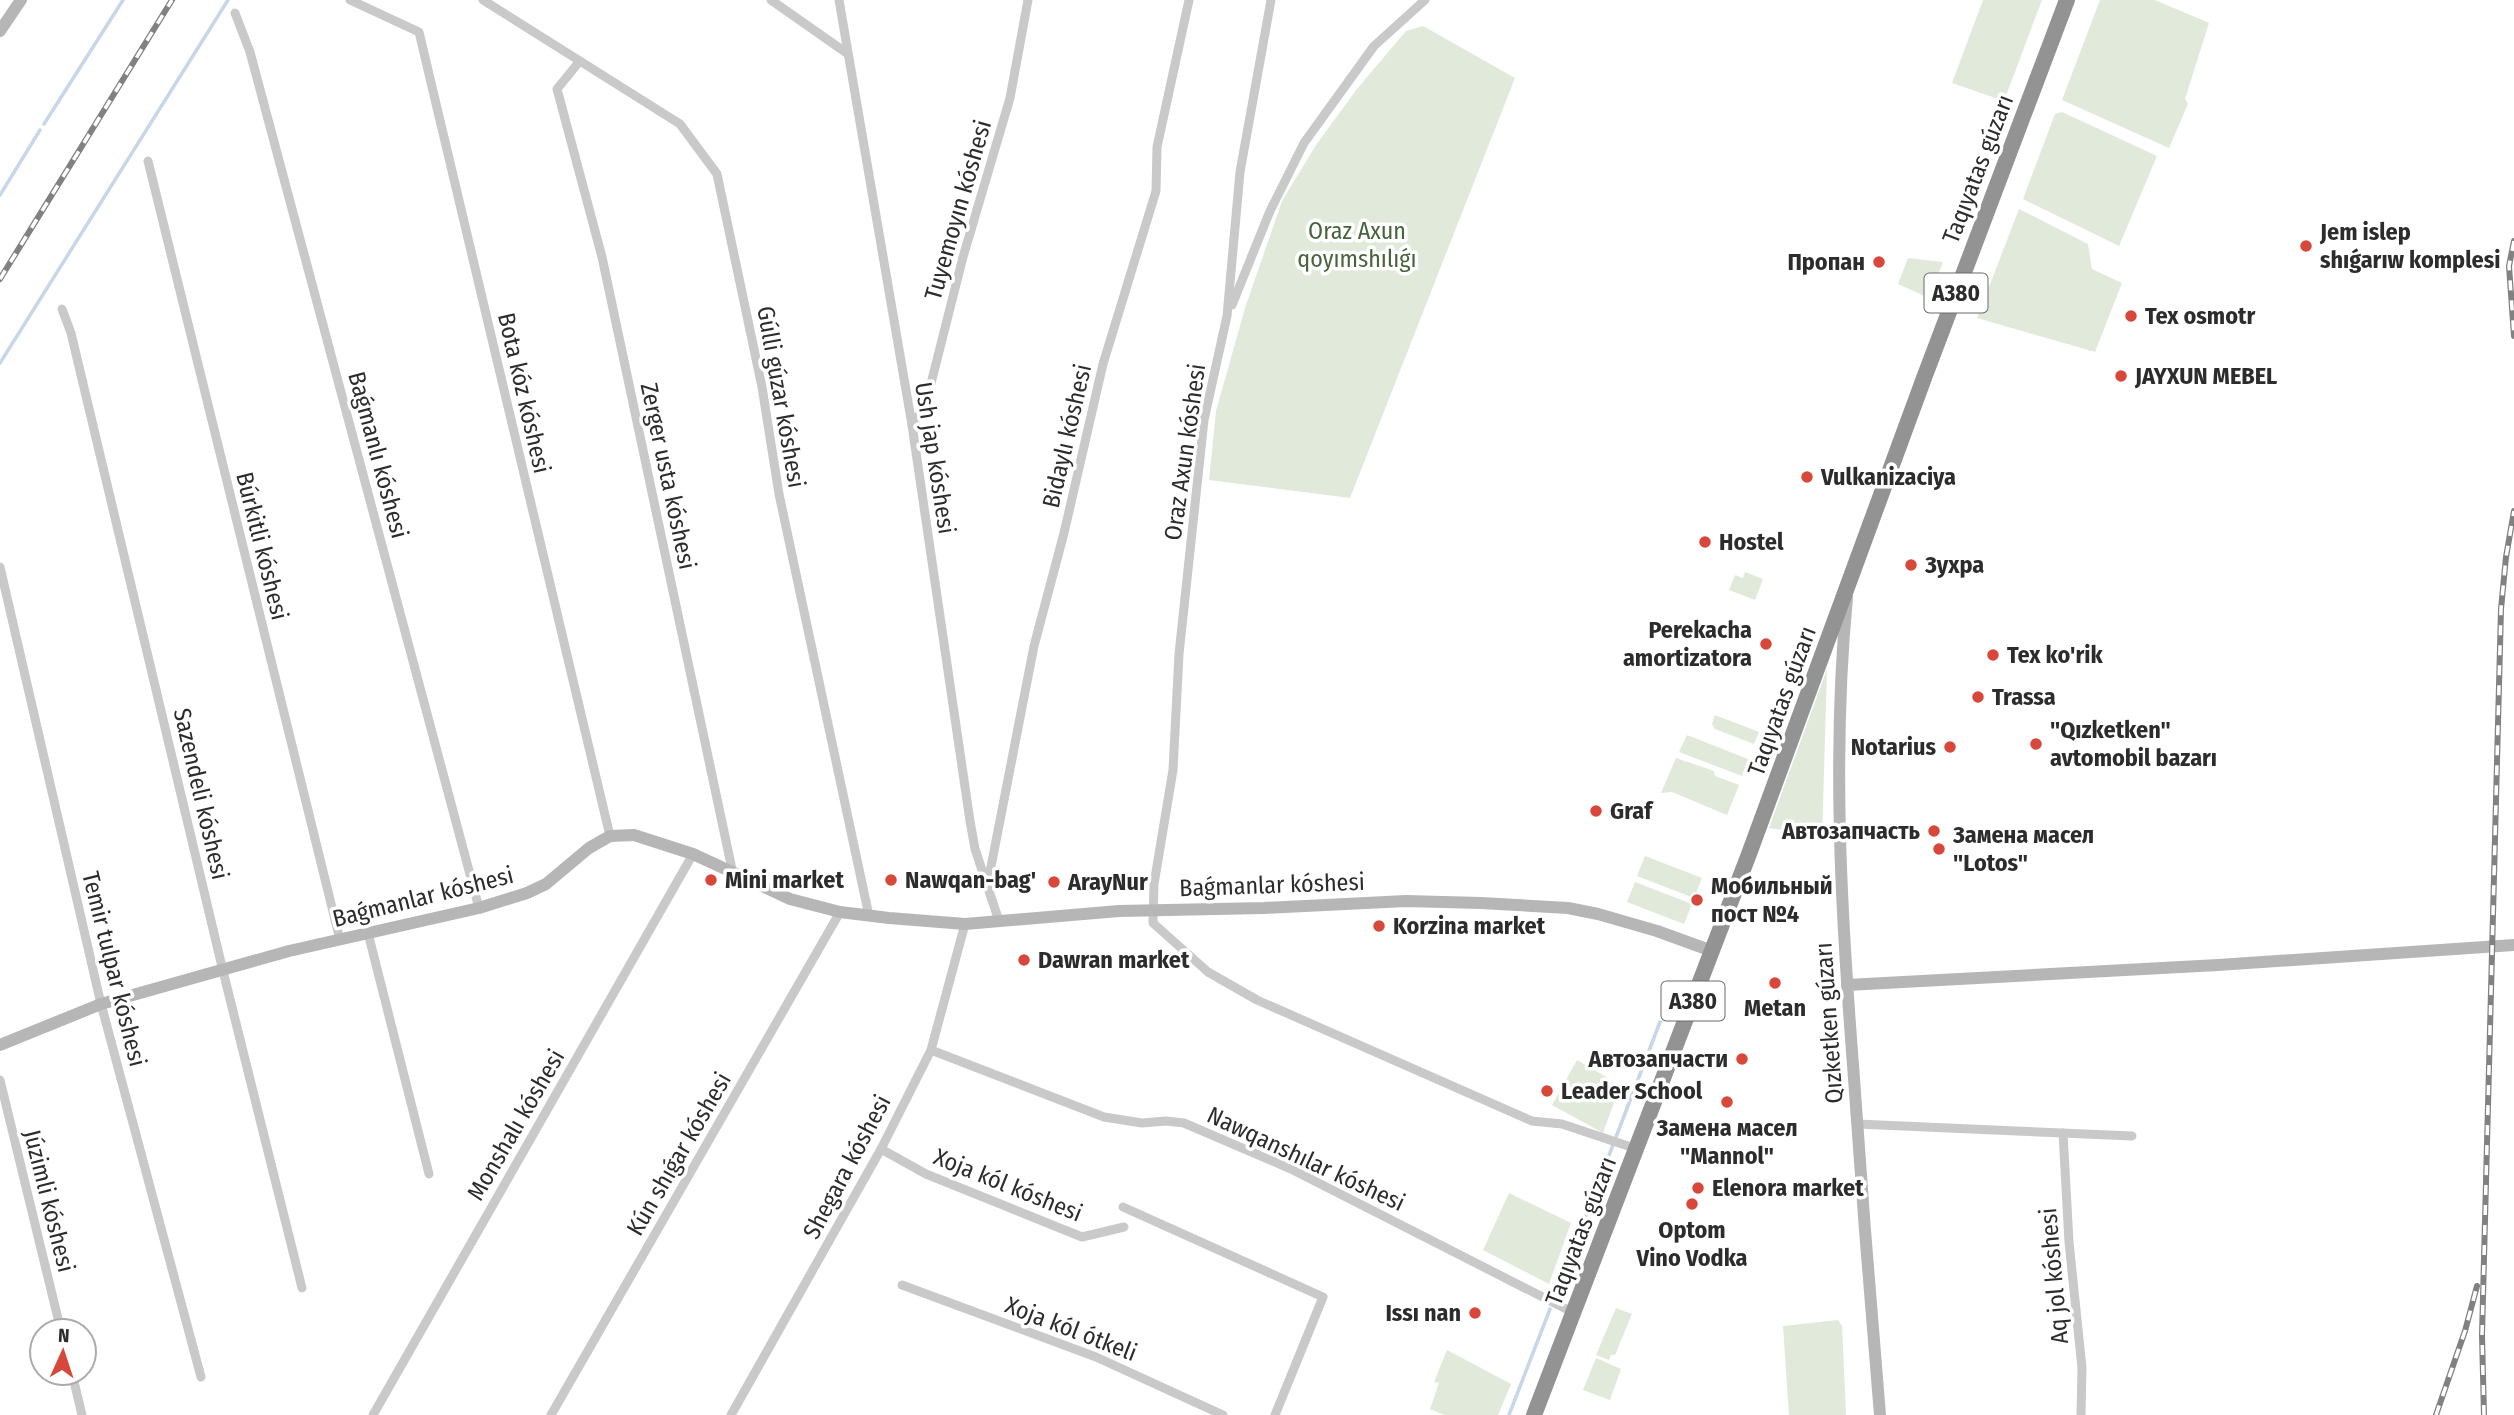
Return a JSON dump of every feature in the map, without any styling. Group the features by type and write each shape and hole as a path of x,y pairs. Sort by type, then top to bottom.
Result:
{"highway":[{"name":"Taqıyatas gúzarı","path":"1534,1415 1713,951 2067,0"}],"street":[{"name":"Gúlli gúzar kóshesi","path":"483,0 680,124 717,174 762,387 779,494 869,916"},
{"path":"771,0 848,54"},
{"name":"Ush jap kóshesi","path":"839,0 912,425 970,821 975,849 999,921"},
{"name":"Tuyemoyın kóshesi","path":"912,425 925,407 963,257 1010,98 1028,0"},
{"name":"Bidaylı kóshesi","path":"987,884 1034,646 1064,533 1102,364 1156,191 1157,147 1189,0"},
{"name":"Oraz Axun kóshesi","path":"1154,911 1154,884 1173,770 1178,665 1204,420 1227,316 1240,172 1271,0"},
{"path":"1227,316 1270,211 1304,143 1374,46 1425,0"},
{"path":"0,31 17,1"},
{"name":"Bota kóz kóshesi","path":"349,1 419,32 610,836"},
{"name":"Baǵmanlı kóshesi","path":"235,13 254,66 479,908"},
{"name":"Zerger usta kóshesi","path":"579,62 557,89 605,271 733,874"},
{"name":"Búrkitli kóshesi","path":"148,161 341,940"},
{"name":"Sazendeli kóshesi","path":"62,309 74,347 223,971 302,1288"},
{"name":"Temir tulpar kóshesi","path":"0,567 101,1004 201,1377"},
{"name":"Qızketken gúzarı","path":"1849,586 1842,651 1838,768 1847,985 1880,1415"},
{"name":"Baǵmanlar kóshesi","path":"0,1045 101,1004 289,951 479,908 527,893 546,884 589,848 610,836 634,835 693,854 790,899 840,912 869,916 965,924 1081,913 1406,901 1541,906 1598,914 1713,951"},
{"name":"Monshalı kóshesi","path":"373,1415 693,854"},
{"path":"1154,911 1153,923 1208,972 1257,1000 1532,1121 1562,1124 1637,1149"},
{"name":"Kún shıǵar kóshesi","path":"551,1415 840,912"},
{"name":"Shegara kóshesi","path":"731,1415 881,1149 930,1050 965,924"},
{"path":"368,933 429,1174"},
{"path":"1847,985 2218,965 2514,945"},
{"name":"Nawqanshılar kóshesi","path":"930,1050 1104,1117 1142,1124 1166,1121 1184,1123 1291,1169 1574,1313"},
{"name":"Júzimli kóshesi","path":"0,1080 58,1317"},
{"path":"1857,1124 2132,1136"},
{"name":"Aq jol kóshesi","path":"2063,1133 2069,1242 2082,1368 2081,1415"},
{"name":"Xoja kól kóshesi","path":"881,1149 926,1174 1082,1237 1124,1227"},
{"path":"1123,1207 1323,1297 1275,1415"},
{"name":"Xoja kól ótkeli","path":"902,1286 1096,1357 1223,1415"},
{"path":"75,1387 82,1415"}],"green space":[{"path":"1983,0 2042,0 2004,101 1952,83"},
{"path":"2100,0 2155,0 2209,23 2185,99 2188,104 2169,148 2062,100"},
{"name":"Oraz Axun qoyımshılıǵı","path":"1423,26 1515,78 1350,498 1209,480 1216,411 1245,308 1282,201 1316,145 1357,89 1406,31"},
{"path":"2062,112 2157,156 2119,246 2023,199 2055,114"},
{"path":"2019,209 2088,244 2092,269 2122,283 2095,352 1977,318"},
{"path":"1908,258 1943,262 1929,298 1898,284"},
{"path":"1745,572 1763,579 1755,600 1729,590 1735,575 1743,578"},
{"path":"1827,669 1822,840 1806,834 1769,828"},
{"path":"1715,715 1759,732 1754,744 1715,729 1712,724"},
{"path":"1687,735 1748,759 1742,776 1679,752"},
{"path":"1676,758 1714,771 1715,776 1739,785 1727,815 1672,792 1661,793"},
{"path":"1645,856 1702,878 1694,898 1637,876"},
{"path":"1635,882 1692,904 1684,924 1627,902"},
{"path":"1577,1060 1608,1078 1619,1089 1603,1133 1552,1105"},
{"path":"1509,1193 1571,1223 1549,1284 1483,1250"},
{"path":"1616,1308 1632,1314 1615,1355 1611,1355 1609,1360 1596,1355"},
{"path":"1838,1320 1842,1326 1846,1415 1789,1415 1783,1326"},
{"path":"1447,1350 1511,1384 1498,1415 1444,1415 1430,1409 1439,1383 1434,1382"},
{"path":"1596,1358 1621,1369 1610,1400 1583,1390"}],"waterway":[{"path":"44,124 123,0"},
{"path":"0,363 228,0"},
{"path":"0,195 40,130"},
{"path":"1616,1137 1660,1022"},
{"path":"1555,1296 1613,1145"},
{"path":"1509,1415 1550,1309"}],"railway":[{"path":"0,279 172,0"},
{"path":"2514,241 2509,266 2514,336"},
{"path":"2484,1415 2482,1335 2501,609 2514,511"},
{"path":"2436,1415 2465,1331 2477,1286"}],"place":[{"name":"Jem islep shıǵarıw komplesi","path":"2306,246"},
{"name":"Пропан","path":"1879,262"},
{"name":"Tex osmotr","path":"2131,316"},
{"name":"JAYXUN MEBEL","path":"2121,376"},
{"name":"Vulkanizaciya","path":"1807,477"},
{"name":"Hostel","path":"1705,542"},
{"name":"Зухра","path":"1911,565"},
{"name":"Perekacha amortizatora","path":"1766,644"},
{"name":"Tex ko'rik","path":"1993,655"},
{"name":"Trassa","path":"1978,697"},
{"name":"\"Qızketken\" avtomobil bazarı","path":"2036,744"},
{"name":"Notarius","path":"1950,747"},
{"name":"Graf","path":"1596,811"},
{"name":"Автозапчасть","path":"1934,831"},
{"name":"Замена масел \"Lotos\"","path":"1939,849"},
{"name":"Mini market","path":"711,880"},
{"name":"Nawqan-bag'","path":"891,880"},
{"name":"ArayNur","path":"1054,882"},
{"name":"Мобильный пост №4","path":"1697,900"},
{"name":"Korzina market","path":"1379,926"},
{"name":"Dawran market","path":"1024,960"},
{"name":"Metan","path":"1775,983"},
{"name":"Автозапчасти","path":"1742,1059"},
{"name":"Leader School","path":"1547,1091"},
{"name":"Замена масел \"Mannol\"","path":"1727,1102"},
{"name":"Elenora market","path":"1698,1188"},
{"name":"Optom Vino Vodka","path":"1692,1204"},
{"name":"Issı nan","path":"1475,1313"}]}
